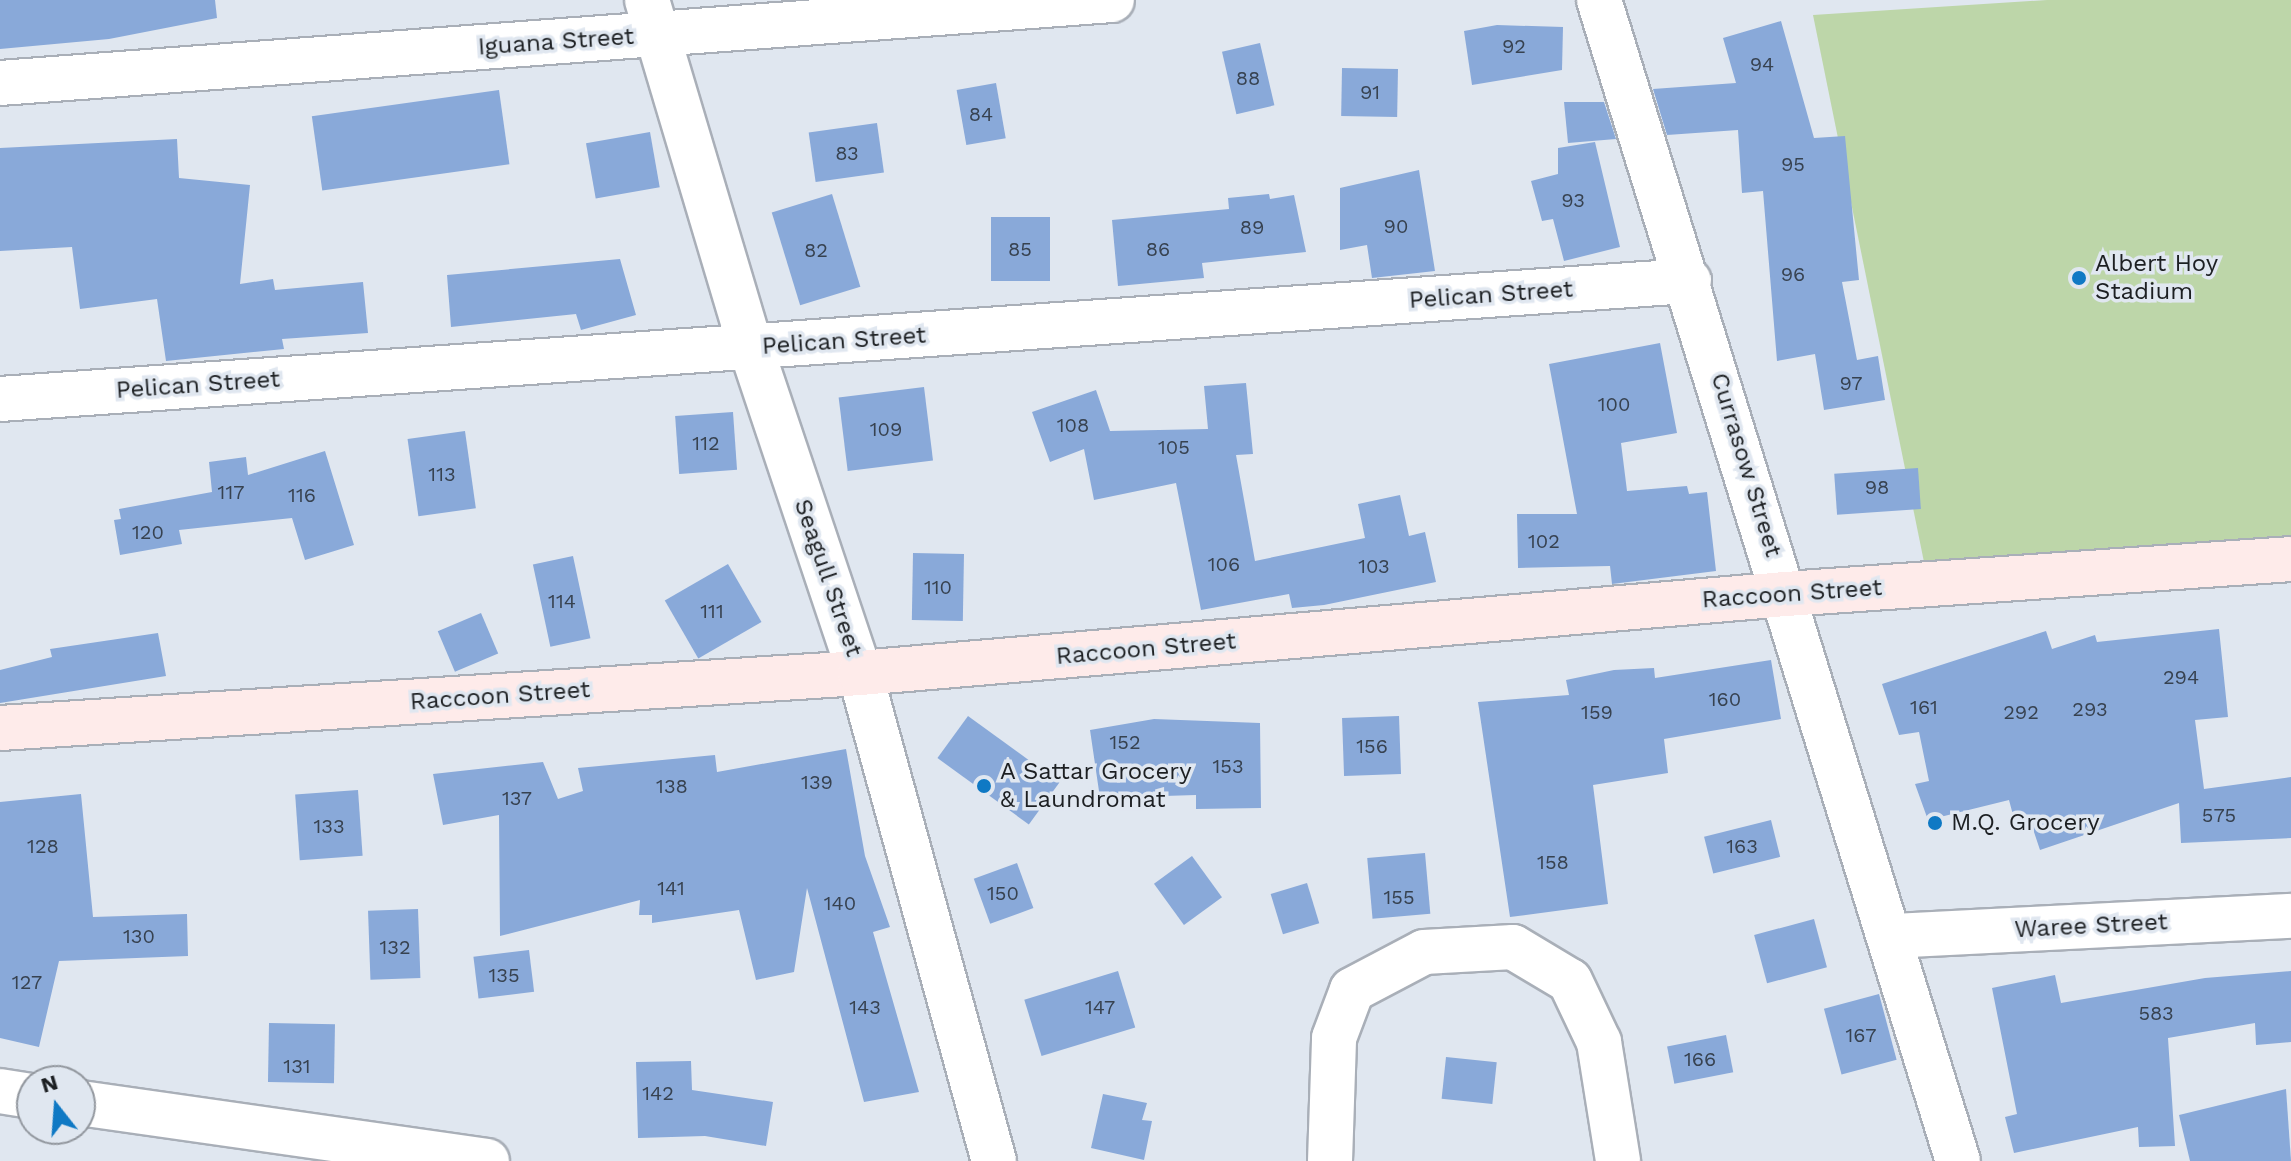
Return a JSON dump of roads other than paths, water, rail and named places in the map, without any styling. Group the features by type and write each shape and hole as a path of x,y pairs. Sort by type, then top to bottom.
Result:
{"street":[{"name":"Iguana Street","path":"0,83 652,17 1112,0"},
{"name":"Currasow Street","path":"1599,0 1786,594 1958,1161"},
{"name":"Seagull Street","path":"652,17 751,348 860,673 994,1161"},
{"name":"Pelican Street","path":"0,399 1689,281"},
{"name":"Raccoon Street","path":"0,728 860,673 1786,594 2291,559"},
{"name":"Waree Street","path":"1891,936 2291,916"},
{"path":"1330,1161 1334,1038 1352,990 1424,952 1513,947 1570,981 1599,1042 1618,1161"},
{"path":"96,1105 487,1161"}],"place":[{"name":"Albert Hoy Stadium","path":"2079,278"},
{"name":"A Sattar Grocery & Laundromat","path":"984,786"},
{"name":"M.Q. Grocery","path":"1935,823"}]}
